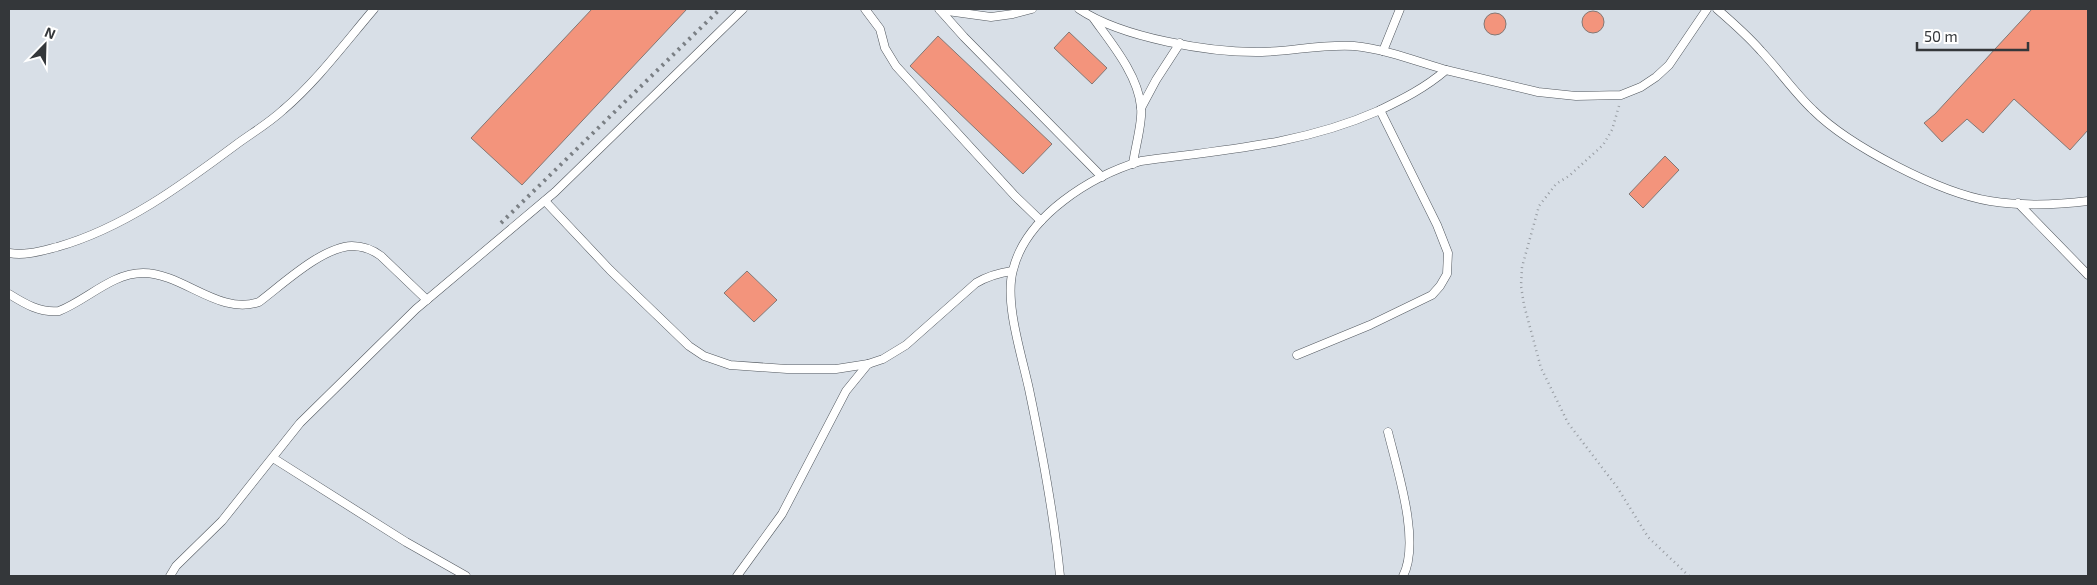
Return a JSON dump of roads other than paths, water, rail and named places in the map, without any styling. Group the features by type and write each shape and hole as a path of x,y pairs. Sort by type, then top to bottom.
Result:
{"lane":[{"path":"9,253 26,254 44,250 80,240 103,231 130,217 212,163 282,111 304,89 374,9"},
{"path":"170,576 176,566 222,521 300,423 427,300 545,201 743,9"},
{"path":"865,9 880,29 885,48 896,66 1015,196 1041,221"},
{"path":"939,9 964,38 1102,177"},
{"path":"939,9 991,17 1032,9"},
{"path":"1079,9 1094,19 1112,27 1228,52 1263,52 1327,46 1354,46 1383,51 1446,70 1538,92 1576,96 1621,95 1641,87 1656,77 1669,64 1707,9"},
{"path":"1383,51 1400,9"},
{"path":"1717,9 1761,50 1812,110 1852,140 1888,161 1964,196 1990,201 2018,203 2049,204 2088,201"},
{"path":"1094,19 1125,66 1138,93 1141,108 1133,164"},
{"path":"1141,108 1156,80 1180,43"},
{"path":"1060,576 1056,540 1015,325 1010,289 1012,272 1022,244 1041,221 1082,188 1133,164 1276,143 1319,133 1380,110 1422,88 1446,70"},
{"path":"1298,355 1370,325 1432,295 1447,274 1448,253 1437,225 1380,110"},
{"path":"545,201 610,270 689,346 704,356 730,364 787,369 836,369 868,364 883,359 906,345 976,283 1000,272 1012,272"},
{"path":"2018,203 2088,275"},
{"path":"9,294 38,310 59,311 124,276 149,273 173,278 235,306 248,306 259,302 315,260 340,248 352,246 373,251 382,256 427,300"},
{"path":"736,576 782,514 846,391 868,364"},
{"path":"1388,432 1406,508 1409,535 1408,560 1403,576"},
{"path":"272,458 398,537 466,576"}],"railway":[{"path":"501,223 720,9"}]}
